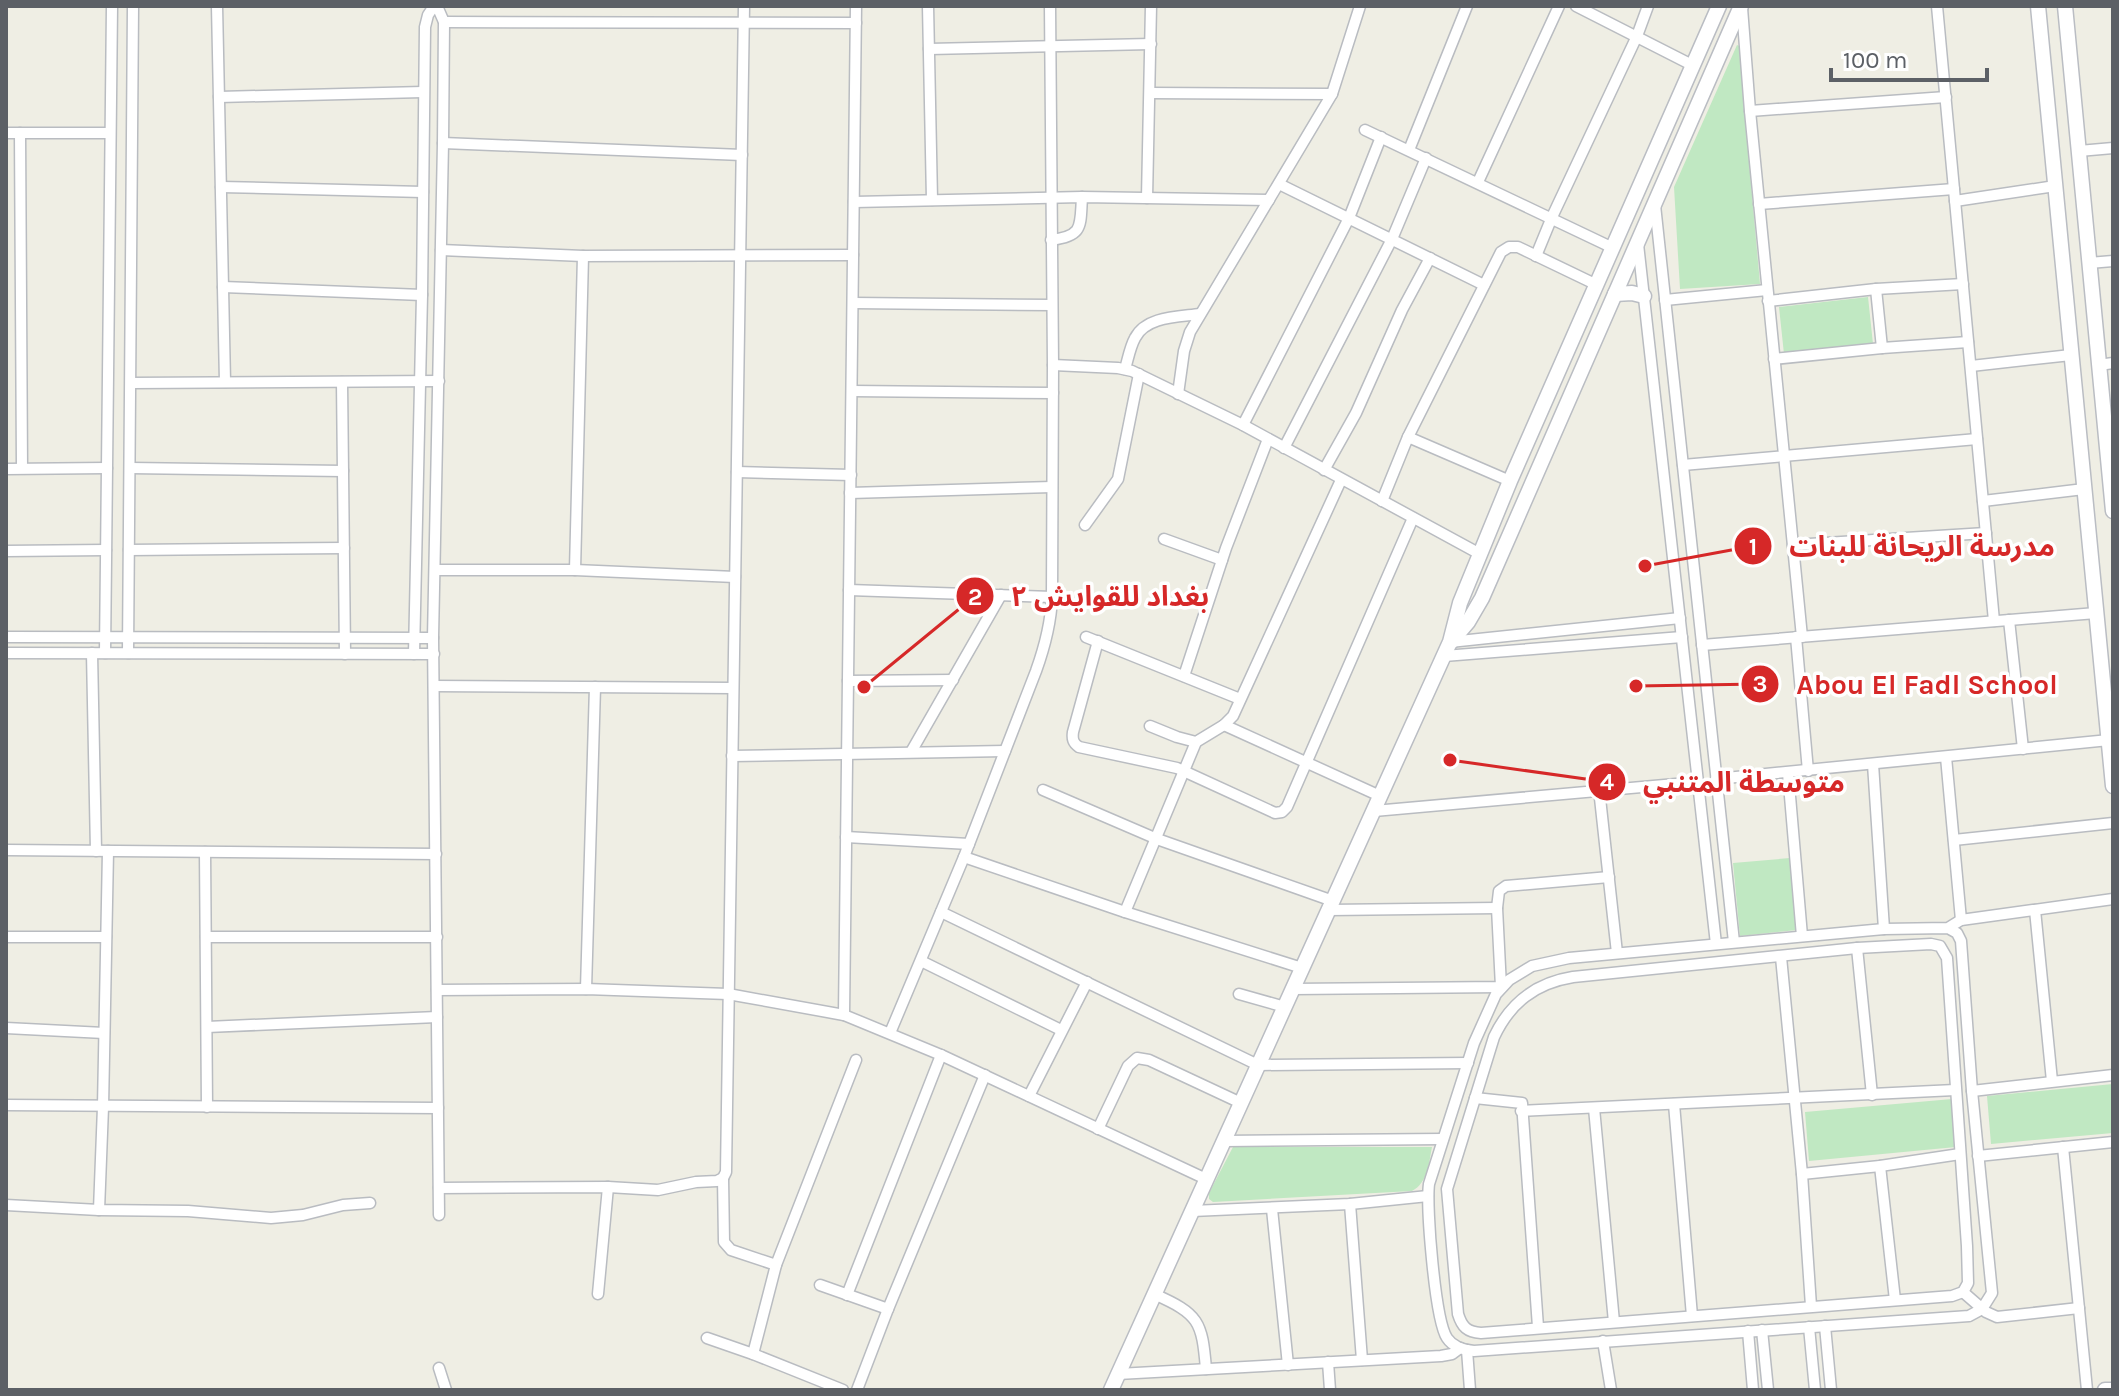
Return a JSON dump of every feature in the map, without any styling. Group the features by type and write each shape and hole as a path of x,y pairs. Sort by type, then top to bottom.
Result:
{"street":[{"path":"105,653 112,6"},
{"path":"128,653 133,6"},
{"path":"217,6 225,382"},
{"path":"414,654 423,92 426,21 436,6 444,22 433,638 439,1215"},
{"path":"744,6 723,1235 731,1250 776,1265"},
{"path":"844,1015 856,6"},
{"path":"928,6 932,200"},
{"path":"890,1033 964,857 1045,646 1051,619 1053,365 1050,6"},
{"path":"1147,198 1151,6"},
{"path":"1178,394 1187,341 1200,314 1332,94 1360,6"},
{"path":"1409,150 1467,6"},
{"path":"1478,182 1559,6"},
{"path":"1576,6 1692,65"},
{"path":"1536,256 1648,6"},
{"path":"1111,1390 1447,649 1460,603 1510,481 1719,6"},
{"path":"1741,6 1793,545 1808,771"},
{"path":"1447,649 1482,598 1741,6"},
{"path":"1937,6 1994,621"},
{"path":"2038,6 2096,613 2106,630 2113,786"},
{"path":"2065,6 2089,263 2106,364 2113,511"},
{"path":"444,22 856,23"},
{"path":"929,49 1151,44"},
{"path":"219,97 423,92"},
{"path":"1150,93 1332,94"},
{"path":"1750,111 1946,97"},
{"path":"1365,130 1611,247"},
{"path":"6,133 110,133"},
{"path":"20,133 22,468"},
{"path":"1243,425 1349,218 1381,137"},
{"path":"443,143 742,155"},
{"path":"2079,151 2113,148"},
{"path":"1284,448 1392,239 1426,158"},
{"path":"1279,184 1484,285"},
{"path":"1955,201 2055,186"},
{"path":"221,187 423,192"},
{"path":"1759,204 1954,189"},
{"path":"854,202 1082,197 1269,200"},
{"path":"1051,240 1070,237 1078,230 1082,197"},
{"path":"1655,204 1734,942"},
{"path":"1637,242 1716,944"},
{"path":"1382,501 1408,437 1501,252 1509,247 1518,247 1595,284"},
{"path":"441,250 583,256 853,255"},
{"path":"575,570 583,256"},
{"path":"1324,470 1356,413 1402,310 1430,258"},
{"path":"2089,263 2113,261"},
{"path":"1641,277 1662,274"},
{"path":"1665,300 1963,284"},
{"path":"223,287 422,295"},
{"path":"1876,289 1882,348"},
{"path":"1615,294 1644,296"},
{"path":"853,303 1052,305"},
{"path":"1125,369 1136,335 1143,327 1162,320 1200,314"},
{"path":"1774,359 1968,342"},
{"path":"1971,366 2071,355"},
{"path":"1053,365 1125,369 1139,374 1243,425 1480,554"},
{"path":"1085,525 1113,488 1122,469 1139,374"},
{"path":"131,383 439,381"},
{"path":"342,382 345,654"},
{"path":"852,391 1053,393"},
{"path":"1408,437 1510,481"},
{"path":"1184,676 1222,560 1268,439"},
{"path":"1683,465 1977,439"},
{"path":"6,469 107,468"},
{"path":"130,468 343,471"},
{"path":"737,472 851,475"},
{"path":"1125,912 1196,742 1233,716 1341,480"},
{"path":"850,493 1052,487"},
{"path":"1983,501 2084,489"},
{"path":"1098,641 1073,732 1073,741 1079,747 1185,771 1279,813 1287,807 1307,764 1413,518"},
{"path":"1793,545 1986,533"},
{"path":"1164,539 1222,560"},
{"path":"129,550 344,548"},
{"path":"6,551 106,550"},
{"path":"435,570 575,570 735,577"},
{"path":"849,590 1052,597"},
{"path":"911,752 1001,595"},
{"path":"1702,645 2096,613"},
{"path":"1447,649 1680,618"},
{"path":"2009,620 2023,749"},
{"path":"6,637 433,638"},
{"path":"241,637 242,654"},
{"path":"1086,637 1240,699"},
{"path":"1447,649 1682,637"},
{"path":"6,653 434,654"},
{"path":"92,653 106,937 99,1210"},
{"path":"848,681 953,680"},
{"path":"434,686 733,688"},
{"path":"586,989 595,687"},
{"path":"1224,725 1380,796"},
{"path":"1150,726 1196,742"},
{"path":"1716,779 2109,740"},
{"path":"732,756 1005,751"},
{"path":"1946,757 1961,920"},
{"path":"1873,764 1884,929"},
{"path":"1788,773 1802,936"},
{"path":"1374,811 1698,782"},
{"path":"1599,789 1617,953"},
{"path":"1043,790 1157,839 1331,905 1497,908"},
{"path":"1954,840 2113,823"},
{"path":"846,837 969,844"},
{"path":"6,850 436,854"},
{"path":"205,852 207,1107"},
{"path":"964,857 1302,968"},
{"path":"1501,987 1499,891 1506,886 1609,877"},
{"path":"1940,946 1948,928 1961,920 2113,899"},
{"path":"2035,910 2052,1081"},
{"path":"941,912 1258,1065 1468,1063"},
{"path":"1118,1374 1446,1356 1464,1349 1969,1316 1982,1309 1992,1293 1961,941 1957,933 1948,928 1884,929 1569,958 1532,966 1501,987 1483,1021 1429,1184 1440,1322 1450,1341 1464,1349"},
{"path":"6,937 106,937"},
{"path":"206,937 437,937"},
{"path":"1931,944 1940,946 1947,958 1968,1283 1963,1292 1952,1296 1614,1322 1467,1330 1460,1321 1447,1189 1494,1037 1500,1023 1519,1000 1544,984 1573,977 1857,948 1931,944"},
{"path":"1857,948 1872,1095"},
{"path":"1651,950 1653,969"},
{"path":"1781,957 1796,1098 1811,1306"},
{"path":"921,961 1061,1030"},
{"path":"1029,1096 1087,982"},
{"path":"1293,989 1501,987"},
{"path":"437,990 586,989 728,994 844,1015 941,1055 1206,1179"},
{"path":"1239,994 1285,1007"},
{"path":"207,1027 437,1017"},
{"path":"6,1028 104,1033"},
{"path":"847,1295 941,1055"},
{"path":"1098,1129 1128,1066 1137,1058 1149,1060 1241,1103"},
{"path":"753,1354 776,1265 856,1060"},
{"path":"857,1390 985,1075"},
{"path":"1972,1091 2113,1075"},
{"path":"1521,1111 1955,1090"},
{"path":"1475,1098 1522,1103 1538,1327"},
{"path":"1674,1104 1692,1316"},
{"path":"6,1105 438,1108"},
{"path":"1594,1108 1614,1322"},
{"path":"1453,1109 1471,1112"},
{"path":"1224,1141 1443,1139"},
{"path":"1978,1156 2113,1142"},
{"path":"2063,1147 2087,1390"},
{"path":"1802,1174 1960,1154"},
{"path":"1880,1166 1895,1300"},
{"path":"439,1188 608,1187 658,1190 723,1178"},
{"path":"598,1294 608,1187"},
{"path":"1192,1211 1272,1209 1428,1196"},
{"path":"6,1205 188,1211 271,1218 370,1203"},
{"path":"1350,1204 1362,1360"},
{"path":"1272,1209 1288,1365"},
{"path":"820,1285 888,1309"},
{"path":"1963,1292 1992,1316 2079,1308"},
{"path":"1154,1294 1186,1309 1196,1319 1203,1337 1206,1369"},
{"path":"1663,1318 1664,1338"},
{"path":"1825,1326 1831,1390"},
{"path":"1809,1327 1815,1390"},
{"path":"1762,1330 1768,1390"},
{"path":"1748,1331 1753,1390"},
{"path":"707,1338 843,1390"},
{"path":"1603,1341 1611,1390"},
{"path":"1464,1349 1470,1390"},
{"path":"1328,1362 1330,1390"},
{"path":"439,1368 446,1390"},
{"path":"2105,1390 2113,1390"}],"green space":[{"path":"1737,45 1744,48 1743,94 1760,284 1680,289 1674,187"},
{"path":"1868,297 1873,344 1784,354 1779,307"},
{"path":"1790,858 1797,930 1740,936 1733,863"},
{"path":"2113,1084 2113,1133 1991,1144 1987,1096"},
{"path":"1952,1099 1956,1147 1809,1161 1805,1112"},
{"path":"1233,1147 1432,1147 1425,1178 1412,1191 1213,1202 1209,1199 1209,1193"}],"place":[{"name":"مدرسة الريحانة للبنات","path":"1645,566"},
{"name":"Abou El Fadl School","path":"1636,686"},
{"name":"بغداد للقوايش ٢","path":"864,687"},
{"name":"متوسطة المتنبي","path":"1450,760"}]}
